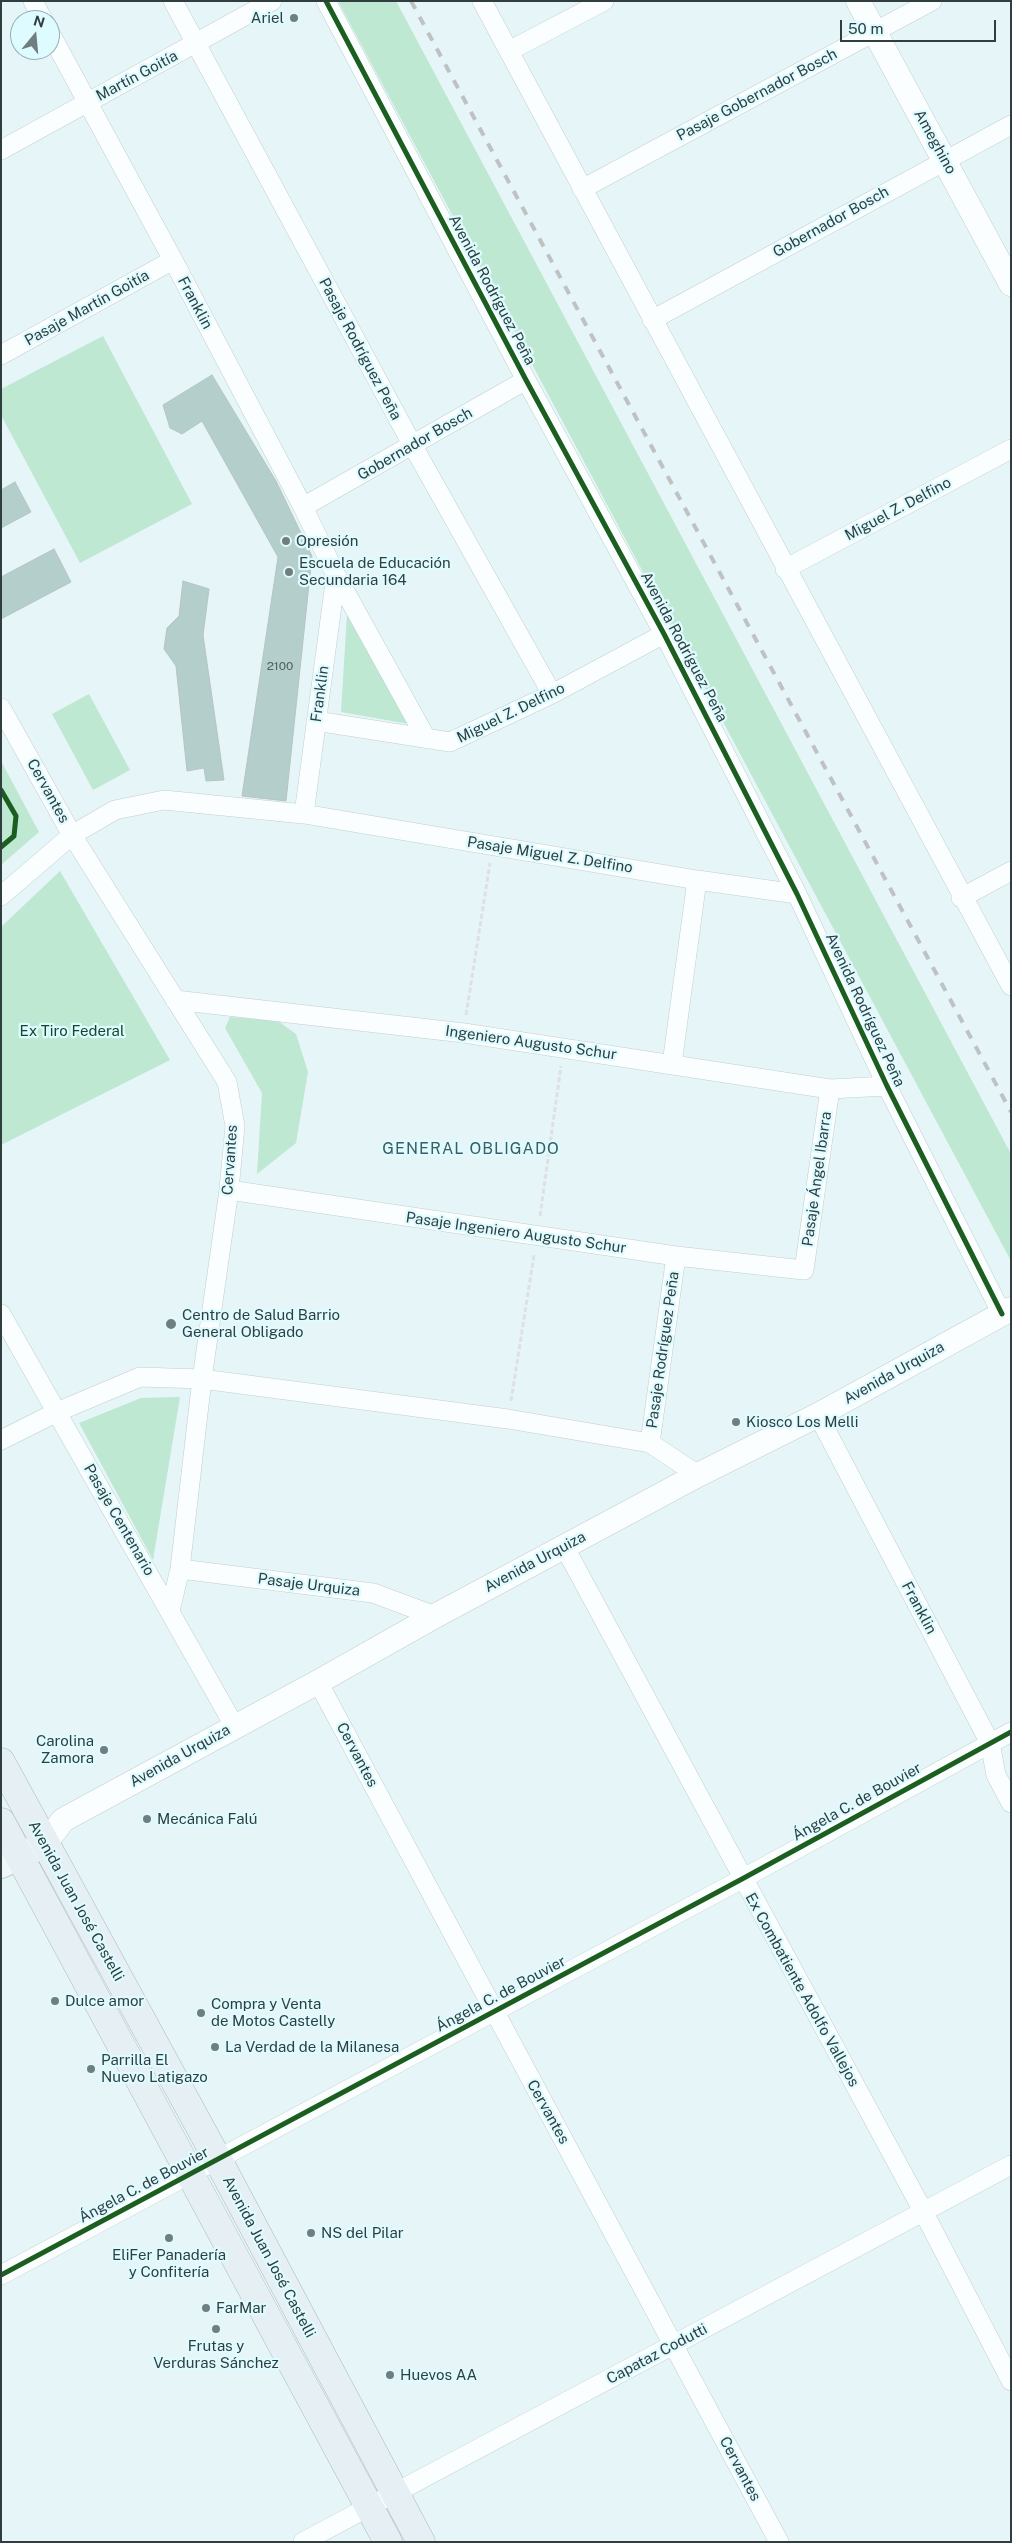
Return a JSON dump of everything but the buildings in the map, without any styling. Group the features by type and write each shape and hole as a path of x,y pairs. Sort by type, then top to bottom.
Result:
{"main road":[{"name":"Avenida Juan José Castelli","path":"1,1762 218,2160 421,2542"},
{"name":"Avenida Urquiza","path":"3,1828 32,1820"},
{"name":"Avenida Juan José Castelli","path":"3,1828 10,1861 191,2174 388,2542"},
{"name":"Avenida Urquiza","path":"10,1861 45,1844"}],"street":[{"name":"Pasaje Rodríguez Peña","path":"173,1 413,446 552,694"},
{"name":"Martín Goitía","path":"1,150 272,1"},
{"name":"Avenida Rodríguez Peña","path":"326,1 526,380 664,634 797,894 887,1086 1006,1312"},
{"path":"482,1 785,569 1011,986"},
{"path":"509,51 604,1"},
{"name":"Ameghino","path":"858,1 1011,284"},
{"name":"Pasaje Gobernador Bosch","path":"582,189 932,1"},
{"name":"Franklin","path":"60,52 173,260 303,507 336,575 426,738"},
{"name":"Gobernador Bosch","path":"652,320 945,159 1011,125"},
{"name":"Pasaje Martín Goitía","path":"1,355 173,260"},
{"name":"Gobernador Bosch","path":"303,507 526,380"},
{"name":"Miguel Z. Delfino","path":"785,569 1011,449"},
{"name":"Franklin","path":"304,814 336,575"},
{"name":"Miguel Z. Delfino","path":"316,721 450,742 552,694 664,634"},
{"name":"Cervantes","path":"1,708 72,835 226,1082 235,1126 229,1190 202,1379 180,1569 170,1611"},
{"path":"1,896 72,835 115,810 164,800 304,814"},
{"name":"Pasaje Miguel Z. Delfino","path":"304,814 697,880 797,894"},
{"path":"962,898 1011,872"},
{"path":"672,1064 697,880"},
{"name":"Ingeniero Augusto Schur","path":"175,1000 464,1032 830,1089 887,1086"},
{"name":"Pasaje Ángel Ibarra","path":"804,1270 830,1089"},
{"name":"Pasaje Ingeniero Augusto Schur","path":"229,1190 676,1256 804,1270"},
{"name":"Pasaje Rodríguez Peña","path":"650,1443 676,1256"},
{"name":"Avenida Urquiza","path":"45,1844 63,1820 564,1546 698,1475 818,1415 1006,1312"},
{"name":"Pasaje Centenario","path":"1,1314 234,1726"},
{"path":"1,1440 57,1412 140,1377 202,1379 508,1419 650,1443 698,1475"},
{"name":"Franklin","path":"818,1415 990,1743 996,1776 1011,1803"},
{"name":"Ex Combatiente Adolfo Vallejos","path":"564,1546 742,1879 923,2211 1011,2381"},
{"name":"Pasaje Urquiza","path":"180,1569 373,1594 435,1616"},
{"name":"Cervantes","path":"318,1682 779,2542"},
{"name":"Ángela C. de Bouvier","path":"1,2275 742,1879 1011,1732"},
{"name":"Avenida Urquiza","path":"32,1820 63,1820"},
{"name":"Capataz Codutti","path":"303,2542 1011,2165"}],"path":[{"path":"1,790 16,816 14,836 1,847"},
{"path":"464,1032 492,846"}],"green space":[{"path":"338,1 396,1 1011,1154 1011,1261"},
{"path":"103,336 192,504 80,563 1,415 1,389"},
{"path":"347,615 409,724 341,712"},
{"path":"89,694 130,770 93,790 52,714"},
{"path":"1,761 39,832 1,865"},
{"name":"Ex Tiro Federal","path":"60,871 170,1060 1,1145 1,927"},
{"path":"230,1017 278,1021 296,1034 308,1072 296,1143 257,1174 262,1093 225,1028"},
{"path":"180,1397 153,1560 79,1423 141,1398"}],"railway":[{"path":"411,1 1011,1112"}],"cycle path":[{"path":"326,1 526,380 664,634 797,894 887,1086 1002,1314"},
{"path":"1,790 16,816 14,836 1,847"},
{"path":"1,2275 742,1879 1011,1732"}],"place":[{"name":"Ariel","path":"294,18"},
{"name":"Opresión","path":"286,541"},
{"name":"Escuela de Educación Secundaria 164","path":"289,572"},
{"name":"Centro de Salud Barrio General Obligado","path":"171,1324"},
{"name":"Kiosco Los Melli","path":"736,1422"},
{"name":"Carolina Zamora","path":"104,1750"},
{"name":"Mecánica Falú","path":"147,1819"},
{"name":"Dulce amor","path":"55,2001"},
{"name":"Compra y Venta de Motos Castelly","path":"201,2013"},
{"name":"La Verdad de la Milanesa","path":"215,2047"},
{"name":"Parrilla El Nuevo Latigazo","path":"91,2069"},
{"name":"NS del Pilar","path":"311,2233"},
{"name":"EliFer Panadería y Confitería","path":"169,2238"},
{"name":"FarMar","path":"206,2308"},
{"name":"Frutas y Verduras Sánchez","path":"216,2329"},
{"name":"Huevos AA","path":"390,2375"}],"district":[{"name":"GENERAL OBLIGADO","path":"471,1149"}]}
